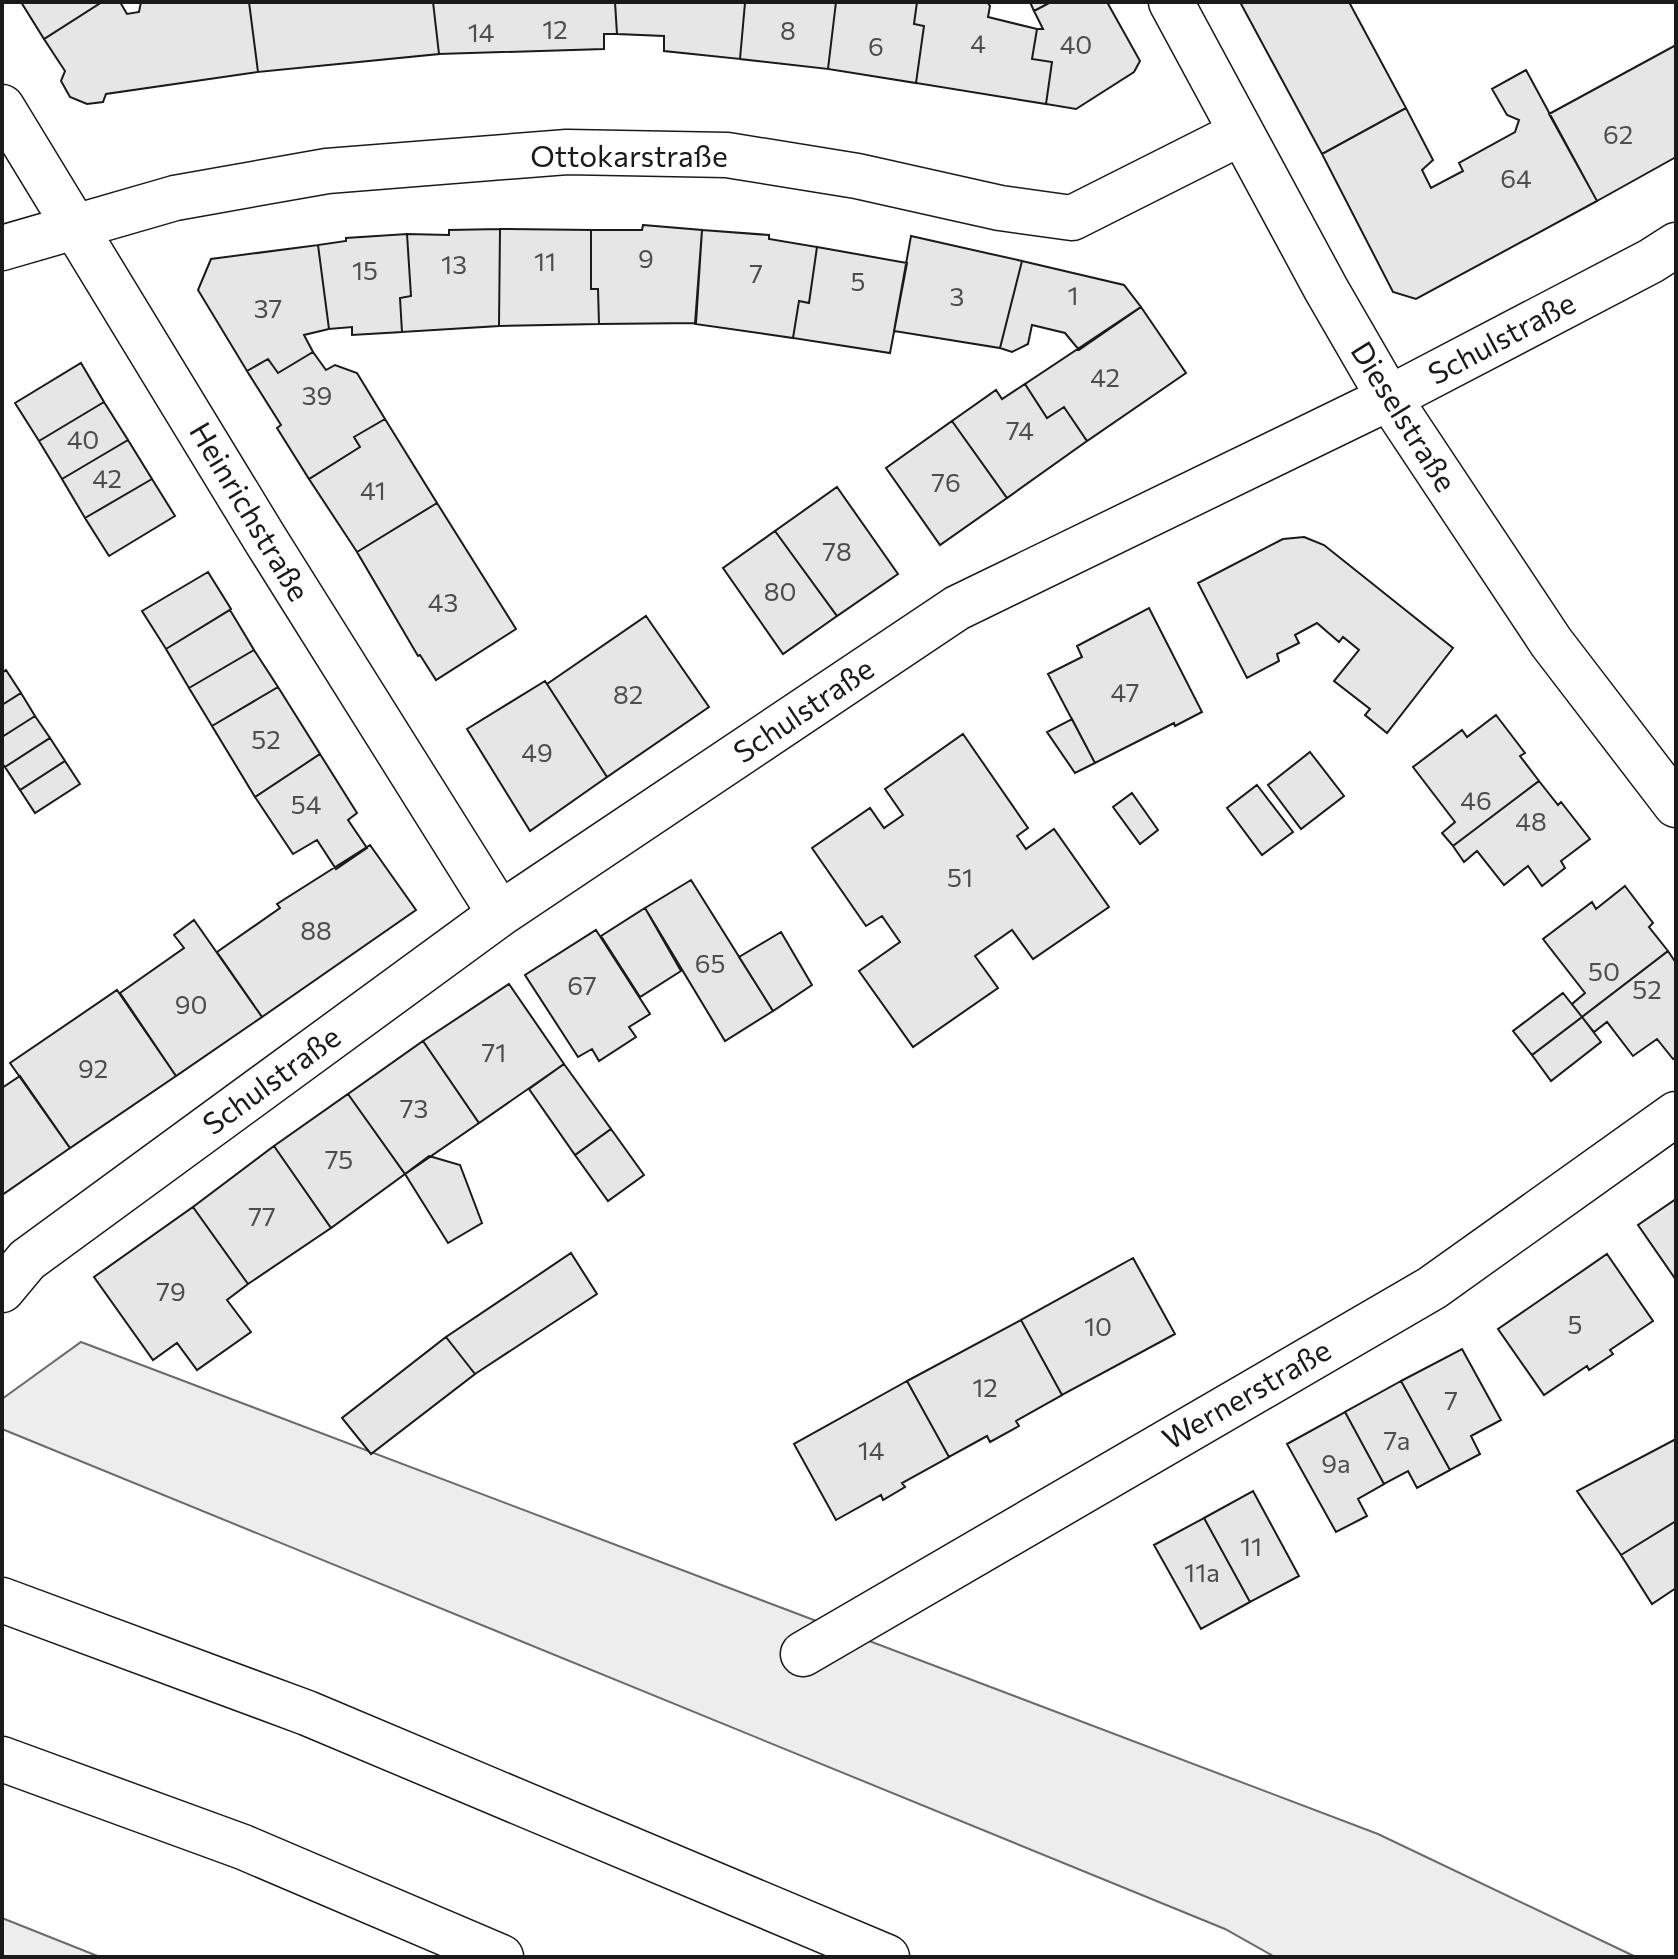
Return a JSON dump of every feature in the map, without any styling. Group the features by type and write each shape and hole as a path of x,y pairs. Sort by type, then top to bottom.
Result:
{"main road":[{"name":"Dieselstraße","path":"1171,2 1389,398 1551,642 1676,805"},
{"name":"Heinrichstraße","path":"2,107 265,539 500,914"},
{"name":"Ottokarstraße","path":"2,248 175,198 327,171 567,152 727,155 857,176 1000,208 1072,218 1241,133"},
{"name":"Schulstraße","path":"2,1290 27,1260 500,914 957,608 1389,398 1676,245"},
{"name":"Wernerstraße","path":"803,1654 1432,1288 1676,1114"},
{"path":"2,1600 307,1713 887,1957"},
{"path":"2,1759 243,1847 501,1957"}],"shaded area":[{"path":"81,1342 1378,1834 1636,1957 1275,1957 1225,1929 2,1429 2,1399"},
{"path":"2,1918 100,1957 2,1957"}],"building":[{"path":"21,2 102,2 44,39"},
{"path":"102,2 120,2 127,14 139,12 141,2 249,2 258,72 106,94 103,102 87,104 70,97 61,81 65,71 44,39"},
{"path":"249,2 433,2 439,54 258,72"},
{"path":"433,2 615,2 617,34 604,34 604,49 439,54"},
{"path":"615,2 755,2 745,3 740,59 664,51 664,36 617,34"},
{"path":"836,2 828,69 740,59 745,3"},
{"path":"836,2 917,2 914,24 924,26 916,83 828,69"},
{"path":"917,2 987,2 990,6 988,17 1037,29 1032,59 1052,62 1046,104 916,83 924,26 914,24"},
{"path":"1030,2 1051,2 1034,11"},
{"path":"1051,2 1107,2 1140,61 1134,72 1076,109 1046,104 1052,62 1032,59 1037,29 1043,29 1034,11"},
{"path":"1240,2 1349,2 1406,108 1322,154"},
{"path":"1676,45 1676,157 1597,201 1549,114"},
{"path":"1526,70 1597,201 1416,299 1393,292 1322,154 1406,108 1433,160 1422,170 1431,188 1463,171 1459,163 1515,132 1519,120 1507,115 1492,89"},
{"path":"643,225 702,230 696,323 599,324 598,289 591,289 591,230 642,230"},
{"path":"500,229 591,230 591,289 598,289 599,324 499,326"},
{"path":"500,229 499,326 402,332 400,298 411,296 407,234 449,235 449,230"},
{"path":"702,230 769,235 769,239 817,247 809,303 799,301 793,338 695,324"},
{"path":"407,234 411,296 400,298 402,332 352,335 352,327 329,329 318,245 346,241 346,238"},
{"path":"911,236 1022,261 1000,348 894,331"},
{"path":"318,245 329,329 304,335 313,352 278,373 268,359 247,371 198,290 211,259"},
{"path":"817,247 907,263 890,353 793,338 799,301 809,303"},
{"path":"1022,261 1124,285 1141,307 1079,350 1065,333 1032,325 1028,344 1012,352 1000,348"},
{"path":"1141,307 1186,373 1087,441 1064,407 1047,418 1025,384"},
{"path":"313,352 326,370 335,365 357,373 385,419 354,437 360,447 309,479 277,428 281,425 247,371 268,359 278,373"},
{"path":"81,363 104,402 39,441 15,403"},
{"path":"1025,384 1047,418 1064,407 1087,441 1007,498 952,421 996,390 1002,399"},
{"path":"104,402 128,440 62,479 39,441"},
{"path":"385,419 437,503 357,552 309,479 360,447 354,437"},
{"path":"952,421 1007,498 940,545 886,468"},
{"path":"128,440 152,479 85,518 62,479"},
{"path":"152,479 175,516 109,556 85,518"},
{"path":"837,487 898,574 837,616 775,531"},
{"path":"437,503 516,629 436,680 418,656 357,552"},
{"path":"775,531 837,616 783,654 723,568"},
{"path":"1304,537 1324,545 1453,648 1387,733 1365,715 1370,709 1334,681 1359,650 1343,637 1339,642 1317,623 1295,635 1299,643 1277,654 1279,661 1247,678 1198,583 1283,539"},
{"path":"208,572 231,609 166,649 142,611"},
{"path":"1149,608 1202,712 1095,763 1048,674 1082,657 1077,646"},
{"path":"230,610 254,650 189,688 166,649"},
{"path":"646,616 709,707 607,777 547,684"},
{"path":"254,650 278,687 212,726 189,688"},
{"path":"6,670 21,693 2,705 2,673"},
{"path":"545,681 607,777 530,831 467,729"},
{"path":"278,687 320,754 255,797 212,726"},
{"path":"21,693 35,716 2,737 2,705"},
{"path":"1496,715 1525,753 1520,756 1539,781 1453,846 1442,833 1455,822 1413,767 1462,730 1467,737"},
{"path":"35,716 50,738 5,767 2,763 2,737"},
{"path":"1072,719 1095,763 1075,773 1047,732"},
{"path":"963,734 1028,828 1017,836 1026,849 1054,829 1109,907 1033,959 1012,930 975,956 998,988 913,1047 859,971 900,942 882,916 866,926 812,848 870,808 884,828 903,815 885,789"},
{"path":"50,738 65,761 20,790 5,767"},
{"path":"1310,752 1344,796 1301,829 1268,785"},
{"path":"320,754 357,813 348,820 367,848 336,869 317,840 293,854 255,797"},
{"path":"65,761 80,784 35,813 20,790"},
{"path":"1539,781 1558,805 1561,802 1590,839 1561,861 1565,868 1542,886 1528,866 1504,885 1477,851 1464,862 1453,846"},
{"path":"1257,785 1293,832 1262,855 1227,808"},
{"path":"1132,793 1158,830 1140,844 1113,807"},
{"path":"370,845 416,910 262,1017 217,952 280,908 277,904"},
{"path":"691,880 773,1011 725,1041 645,908"},
{"path":"1625,886 1653,923 1649,927 1668,951 1582,1017 1572,1004 1585,993 1543,939 1592,902 1596,909"},
{"path":"645,908 681,971 640,997 601,936"},
{"path":"194,920 262,1017 176,1076 120,993 184,948 174,935"},
{"path":"596,930 650,1014 629,1027 636,1037 599,1061 592,1049 578,1057 525,975"},
{"path":"781,932 812,985 773,1011 739,957"},
{"path":"1668,951 1676,963 1676,1057 1673,1059 1657,1039 1633,1056 1607,1022 1594,1032 1582,1017"},
{"path":"509,984 564,1064 479,1123 423,1041"},
{"path":"117,990 176,1076 70,1148 10,1063"},
{"path":"1563,993 1582,1017 1532,1055 1513,1031"},
{"path":"1582,1017 1601,1042 1551,1081 1532,1055"},
{"path":"423,1041 479,1123 405,1174 348,1094"},
{"path":"564,1064 611,1129 575,1155 529,1089"},
{"path":"20,1076 70,1148 2,1195 2,1088"},
{"path":"348,1094 405,1174 331,1228 274,1146"},
{"path":"611,1129 644,1175 608,1201 575,1155"},
{"path":"274,1146 331,1228 248,1284 193,1207"},
{"path":"429,1156 460,1165 482,1223 448,1243 405,1174"},
{"path":"1676,1199 1676,1280 1638,1225"},
{"path":"193,1207 248,1284 227,1300 251,1332 197,1370 177,1343 153,1360 94,1277"},
{"path":"571,1253 597,1294 475,1374 446,1337"},
{"path":"1607,1254 1653,1321 1610,1350 1613,1354 1589,1370 1587,1366 1544,1395 1498,1329"},
{"path":"1133,1258 1175,1334 1062,1395 1021,1320"},
{"path":"1021,1320 1062,1395 1016,1421 1019,1426 990,1442 987,1436 949,1457 907,1381"},
{"path":"446,1337 475,1374 371,1454 342,1418"},
{"path":"1462,1349 1501,1420 1471,1436 1480,1454 1450,1470 1401,1381"},
{"path":"907,1381 949,1457 902,1483 905,1487 883,1500 881,1495 836,1520 794,1444"},
{"path":"1401,1381 1450,1470 1417,1488 1408,1471 1384,1484 1345,1412"},
{"path":"1345,1412 1384,1484 1358,1499 1367,1516 1336,1532 1287,1444"},
{"path":"1676,1439 1676,1521 1621,1555 1577,1491"},
{"path":"1253,1491 1299,1576 1250,1602 1204,1518"},
{"path":"1204,1518 1250,1602 1201,1629 1154,1545"},
{"path":"1676,1521 1676,1588 1652,1604 1621,1555"}]}
